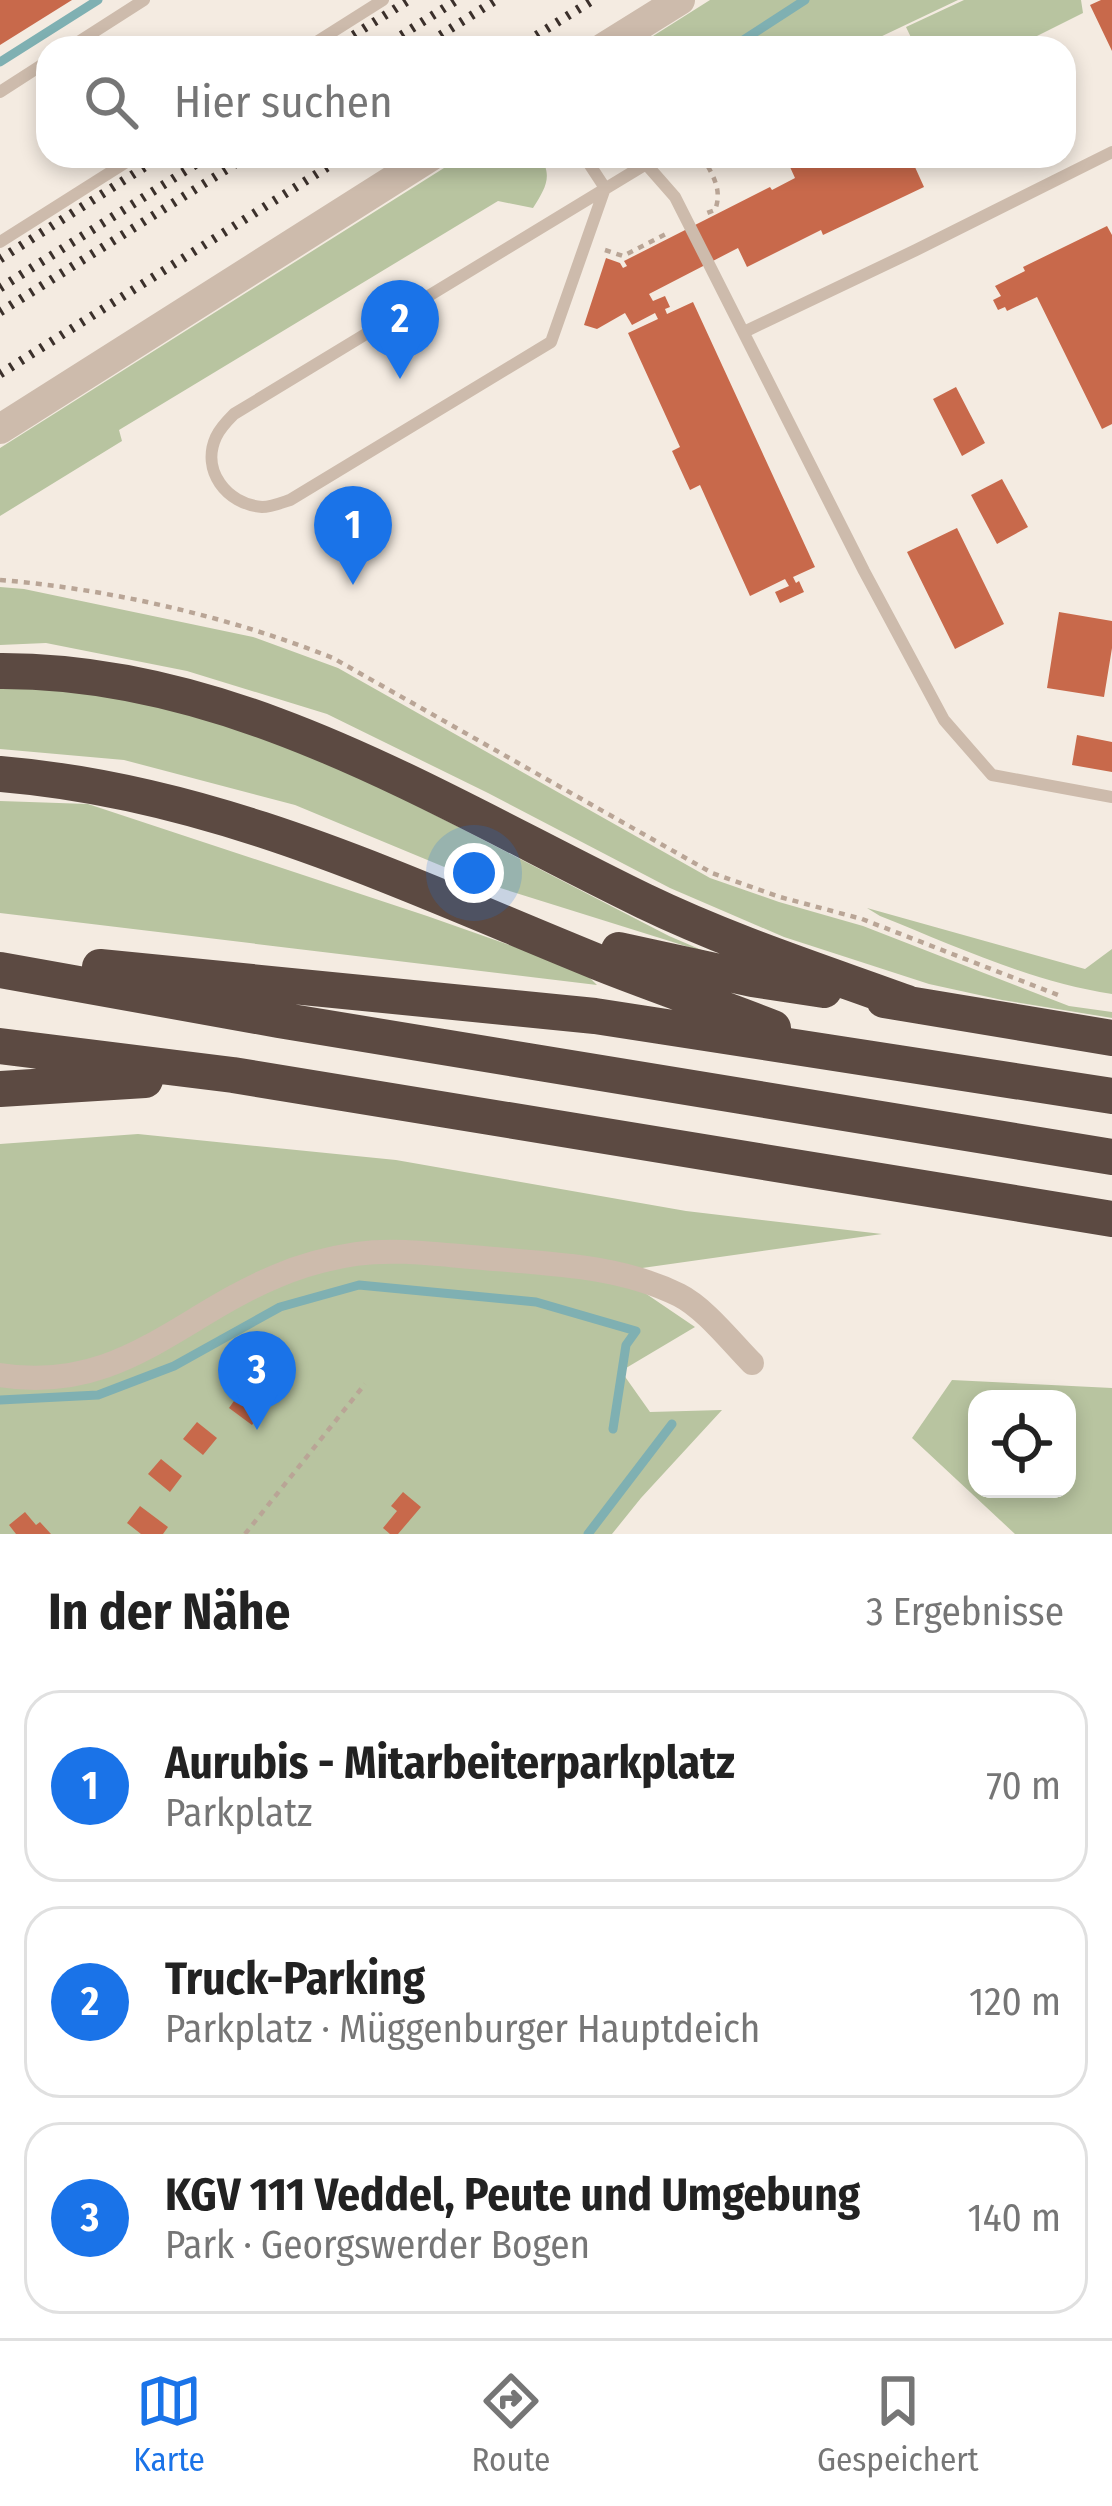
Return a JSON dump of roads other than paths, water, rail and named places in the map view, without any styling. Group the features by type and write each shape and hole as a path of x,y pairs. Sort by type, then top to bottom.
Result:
{"highway":[{"path":"0,671 93,679 245,713 402,778 709,932 907,1004"},
{"path":"0,774 130,794 266,829 832,1051"},
{"path":"449,899 641,955 752,979 1112,1038"},
{"path":"0,966 117,967 595,1016 1112,1096"},
{"path":"0,966 348,1031 1112,1157"},
{"path":"0,1046 233,1075 1112,1219"},
{"path":"0,1089 233,1075"}],"street":[{"path":"622,36 680,0"},
{"path":"0,429 412,168"},
{"path":"0,1375 78,1375 129,1358 275,1276 359,1254 418,1252 633,1276 685,1298 752,1364"}],"lane":[{"path":"87,36 144,0"},
{"path":"326,36 383,0"},
{"path":"0,92 36,69"},
{"path":"744,332 1112,152"},
{"path":"0,242 117,168"},
{"path":"592,168 604,188"},
{"path":"604,188 551,342 290,500 265,508 241,502 224,490 213,472 211,451 218,431 234,414 635,168"},
{"path":"654,168 674,196 944,720 992,775 1112,796"}],"waterway":[{"path":"41,36 98,0"},
{"path":"750,36 805,0"},
{"path":"0,62 36,39"},
{"path":"0,1400 98,1395 174,1366 280,1307 359,1285 536,1302 636,1331 626,1345 613,1429"},
{"path":"588,1534 672,1424"}],"railway":[{"path":"352,36 409,0"},
{"path":"400,36 457,0"},
{"path":"439,36 496,0"},
{"path":"535,36 593,0"},
{"path":"0,259 143,168"},
{"path":"0,288 190,168"},
{"path":"0,312 229,168"},
{"path":"0,374 326,168"}],"place":[{"name":"Truck-Parking","path":"400,379"},
{"name":"Aurubis - Mitarbeiterparkplatz","path":"353,585"},
{"name":"KGV 111 Veddel, Peute und Umgebung","path":"257,1430"}]}
